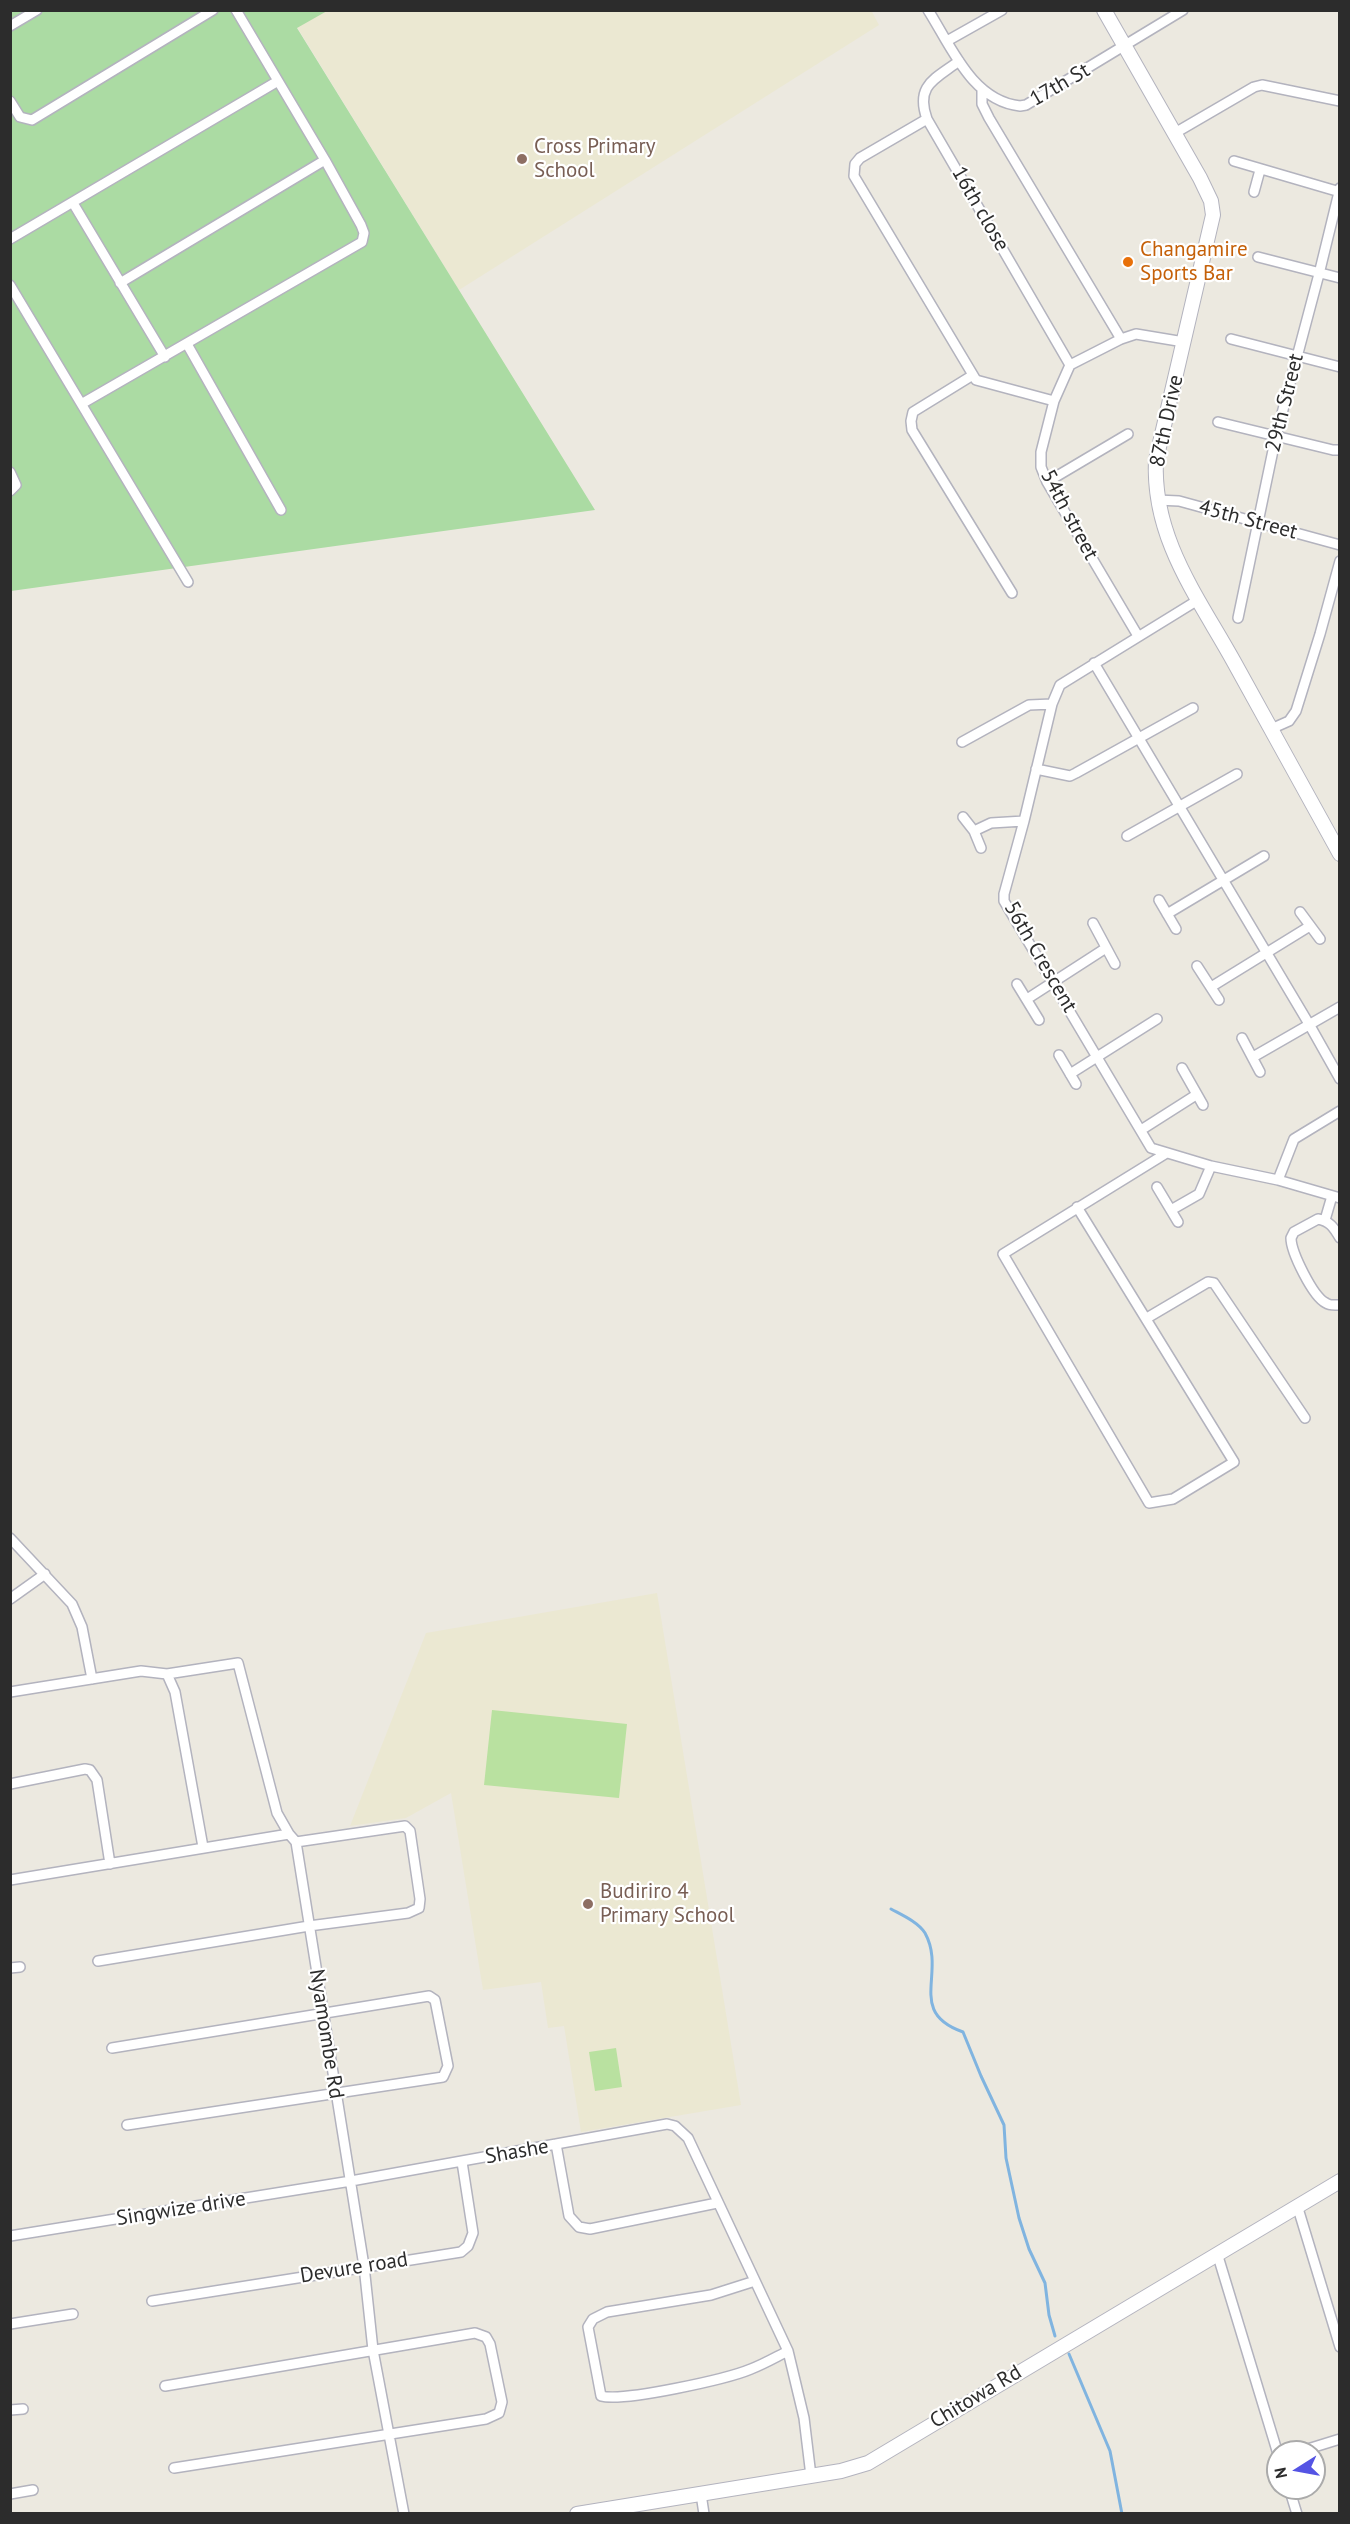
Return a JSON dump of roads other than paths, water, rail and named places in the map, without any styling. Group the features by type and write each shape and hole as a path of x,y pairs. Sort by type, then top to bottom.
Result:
{"street":[{"path":"10,26 37,10"},
{"path":"10,101 20,117 32,120 213,10"},
{"path":"82,404 362,242 361,225 236,10"},
{"name":"17th St","path":"928,10 959,61 982,91 1014,105 1023,106 1126,47 1183,10"},
{"path":"947,41 1002,10"},
{"name":"87th Drive","path":"1104,10 1175,133 1207,194 1213,215 1156,460 1157,500 1173,550 1198,600 1340,854"},
{"name":"16th close","path":"959,61 927,85 922,99 927,119 1070,365"},
{"path":"10,239 278,81"},
{"path":"1175,133 1254,87 1263,85 1340,101"},
{"path":"982,91 982,104 989,118 1121,339"},
{"path":"927,119 860,158 855,164 854,176 973,375 981,383 1054,401"},
{"path":"120,283 325,160"},
{"path":"1234,161 1339,191"},
{"path":"1254,192 1260,170"},
{"name":"29th Street","path":"1238,618 1276,436 1339,191"},
{"path":"73,202 165,357"},
{"path":"1258,257 1340,278"},
{"path":"10,285 188,582"},
{"path":"1070,365 1121,339 1136,334 1184,342"},
{"path":"1231,339 1340,367"},
{"path":"188,344 281,510"},
{"name":"54th street","path":"1070,365 1054,401 1040,459 1047,482 1138,636"},
{"path":"973,375 913,412 910,421 912,430 1012,593"},
{"path":"1218,422 1340,450"},
{"path":"1047,482 1128,434"},
{"path":"10,472 16,485 10,491"},
{"name":"45th Street","path":"1157,500 1179,501 1340,544"},
{"path":"1271,729 1289,721 1296,711 1340,561"},
{"name":"56th Crescent","path":"1198,600 1062,682 1052,704 1004,901 1151,1148 1165,1154 1278,1180 1336,1197"},
{"path":"1094,663 1310,1024 1340,1079"},
{"path":"962,742 1029,705 1052,704"},
{"path":"1036,769 1070,776 1193,708"},
{"path":"1127,837 1236,774"},
{"path":"963,817 974,831 981,848"},
{"path":"974,831 992,823 1024,821"},
{"path":"1167,914 1264,856"},
{"path":"1159,900 1176,929"},
{"path":"1300,912 1320,939"},
{"path":"1093,923 1115,964"},
{"path":"1211,987 1310,926"},
{"path":"1027,999 1106,948"},
{"path":"1197,966 1219,1000"},
{"path":"1017,984 1039,1020"},
{"path":"1253,1057 1340,1007"},
{"path":"1070,1074 1157,1019"},
{"path":"1242,1038 1260,1072"},
{"path":"1059,1055 1076,1084"},
{"path":"1182,1068 1203,1105"},
{"path":"1141,1130 1196,1095"},
{"path":"1278,1180 1293,1139 1340,1111"},
{"path":"1077,1207 1234,1462 1173,1499 1149,1503 1003,1254 1077,1207 1165,1154"},
{"path":"1171,1210 1199,1194 1211,1166"},
{"path":"1157,1187 1178,1222"},
{"path":"1325,1220 1336,1197"},
{"path":"1340,1238 1325,1220 1313,1220 1294,1232 1291,1238 1291,1246 1318,1298 1331,1306 1340,1305"},
{"path":"1147,1318 1208,1282 1214,1283 1305,1418"},
{"path":"10,1538 72,1604 77,1613 92,1679"},
{"path":"10,1599 45,1574"},
{"name":"Nyamombe Rd","path":"167,1674 238,1663 277,1813 292,1838 309,1926 351,2181 364,2266 373,2350 404,2514"},
{"path":"10,1692 141,1671 167,1674 175,1692 203,1847"},
{"path":"10,1784 85,1769 90,1770 97,1780 110,1864"},
{"path":"10,1880 203,1847 401,1825 410,1831 420,1904 419,1908 408,1913 309,1926 98,1961"},
{"path":"112,2048 429,1996 435,2000 448,2066 443,2077 127,2125"},
{"name":"Shashe","path":"351,2181 667,2124 682,2130 688,2138 717,2203"},
{"path":"556,2144 569,2216 579,2227 590,2229 717,2203 788,2351 795,2372 804,2418 811,2476"},
{"name":"Devure road","path":"152,2301 461,2252 468,2246 473,2233 462,2162"},
{"name":"Singwize drive","path":"10,2236 351,2181"},
{"name":"Chitowa Rd","path":"577,2514 841,2471 867,2463 1340,2181"},
{"path":"1297,2205 1340,2347"},
{"path":"1217,2253 1274,2440"},
{"path":"755,2281 711,2295 607,2312 596,2316 588,2327 601,2396 622,2396 663,2390 739,2374 788,2351"},
{"path":"10,2324 73,2314"},
{"path":"165,2386 475,2333 486,2337 494,2353 502,2402 499,2413 490,2418 174,2468"},
{"path":"10,2410 23,2409"},
{"path":"10,2494 33,2490"},
{"path":"701,2493 704,2514"}],"waterway":[{"path":"891,1909 914,1922 925,1933 931,1948 931,1990 936,2014 946,2024 963,2032 1004,2125 1006,2158 1019,2218 1029,2249 1045,2283 1049,2315 1055,2336"},
{"path":"1069,2354 1110,2451 1122,2514"}],"place":[{"name":"Cross Primary School","path":"522,159"},
{"name":"Changamire Sports Bar","path":"1128,262"},
{"name":"Budiriro 4 Primary School","path":"588,1904"}]}
